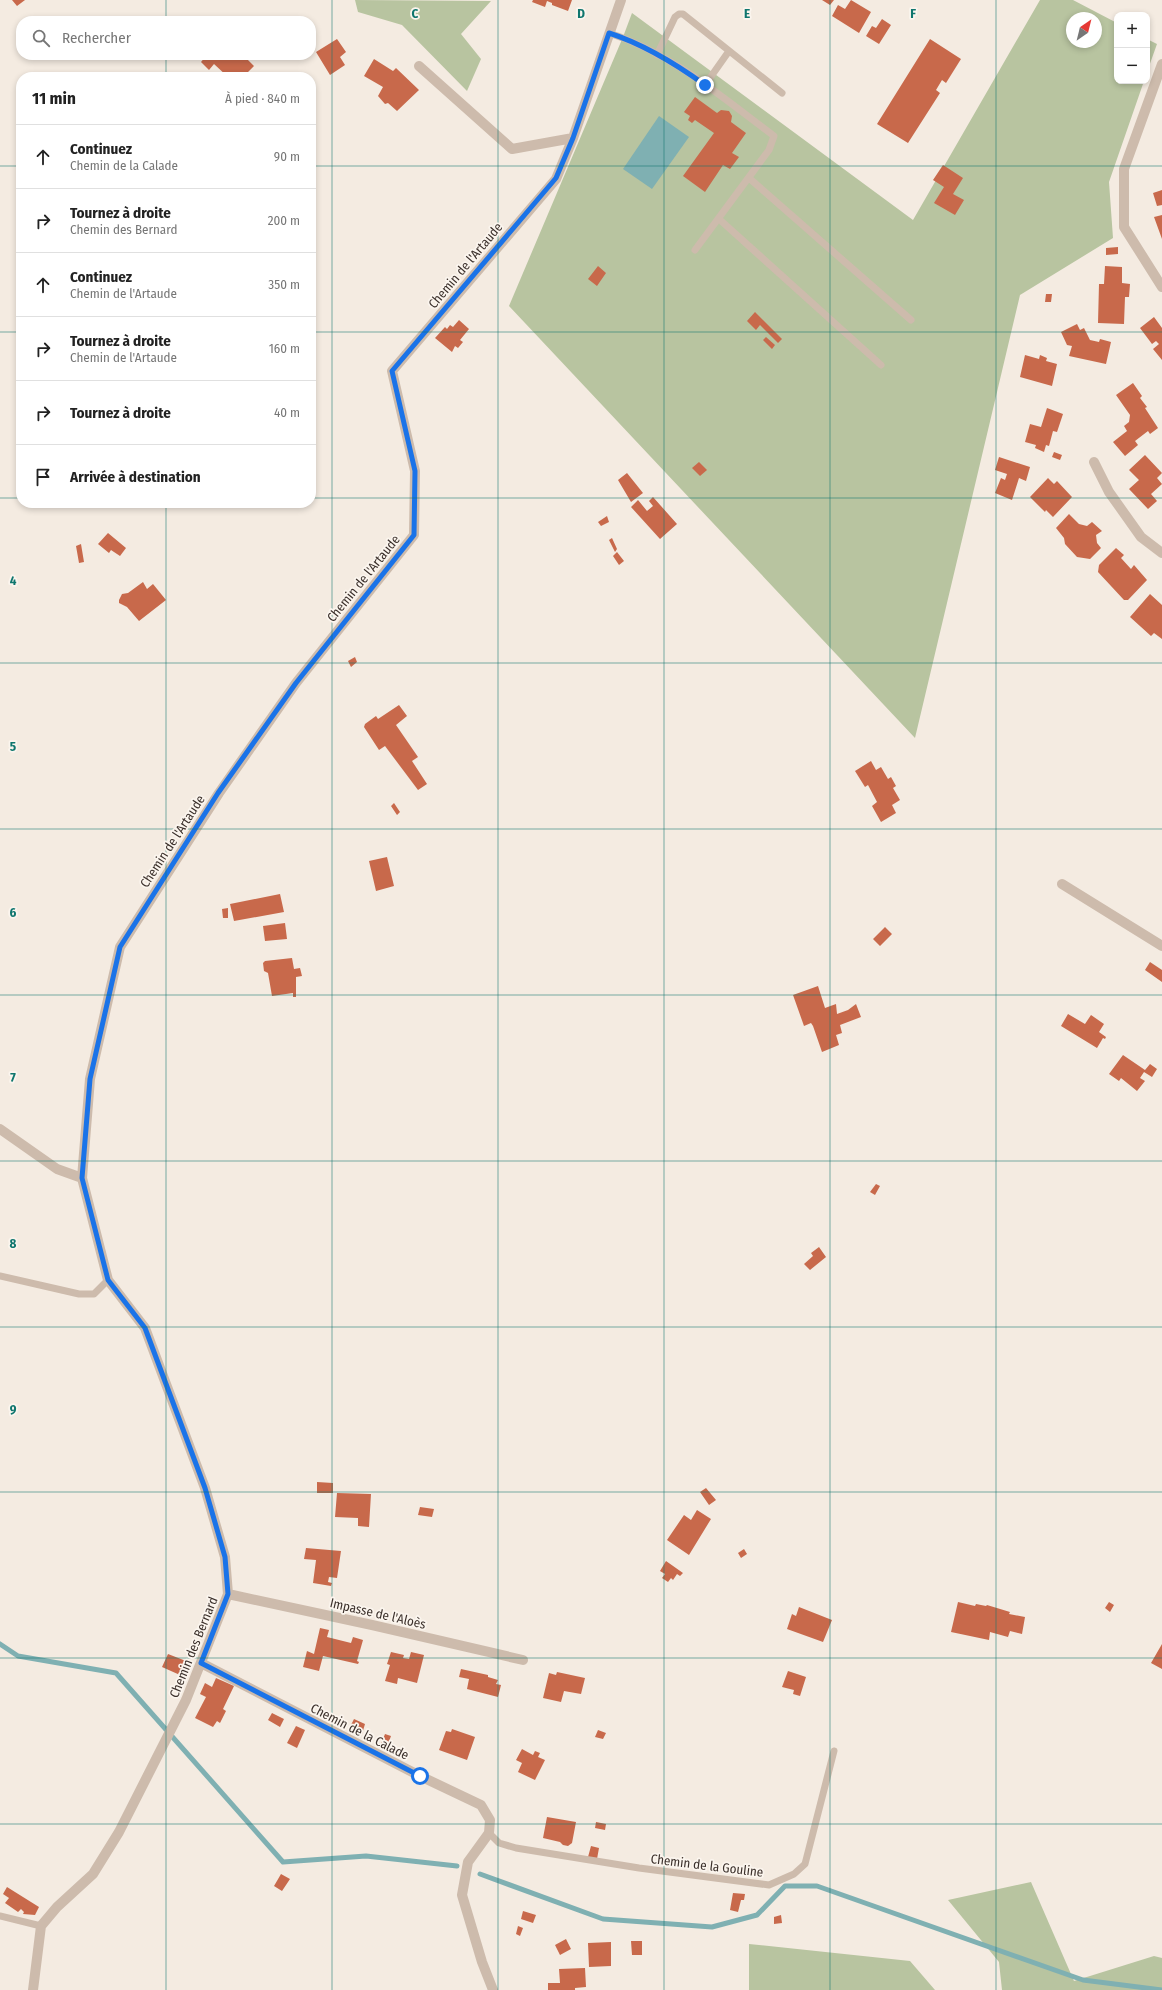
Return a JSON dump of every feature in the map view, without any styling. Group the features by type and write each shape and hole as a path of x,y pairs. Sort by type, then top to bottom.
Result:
{"street":[{"name":"Chemin de l'Artaude","path":"82,1178 90,1079 120,947 218,793 296,683 414,535 415,471 392,371 556,178 573,138 621,0"},
{"path":"1162,64 1124,169 1124,227 1162,287"},
{"path":"418,66 512,149 573,138"},
{"path":"1094,462 1109,492 1141,537 1162,553"},
{"path":"1062,884 1162,946"},
{"path":"0,1129 57,1169 82,1178"},
{"name":"Chemin des Bernard","path":"41,1926 57,1907 94,1874 119,1832 186,1700 228,1594 225,1557 205,1488 145,1328 108,1280 82,1178"},
{"name":"Impasse de l'Aloès","path":"228,1594 523,1660"},
{"name":"Chemin de la Calade","path":"201,1663 420,1776 481,1805 490,1820 489,1833"},
{"path":"489,1833 468,1862 462,1896 482,1962 493,1990"},
{"path":"33,1990 41,1926"}],"lane":[{"path":"657,55 675,17 679,14 684,14 782,93"},
{"path":"609,33 623,37 657,55 705,85 774,136 769,150 695,250"},
{"path":"705,85 729,51"},
{"path":"749,178 911,320"},
{"path":"719,219 881,365"},
{"path":"0,1276 79,1294 94,1294 108,1280"},
{"name":"Chemin de la Gouline","path":"489,1833 499,1843 516,1848 639,1868 769,1885 794,1874 805,1864 834,1751"},
{"path":"0,1916 41,1926"}],"green space":[{"path":"355,0 491,1 461,34 481,59 467,91 402,25 358,12"},
{"path":"1040,0 1073,0 1096,12 1066,12 1066,48 1102,48 1102,15 1114,21 1114,84 1143,84 1109,182 1113,238 1020,295 915,738 509,306 632,13 913,220"},
{"path":"1150,40 1157,44 1150,64"},
{"path":"1031,1882 1074,1981 1154,1956 1162,1958 1162,1990 1002,1990 999,1962 948,1900"},
{"path":"749,1944 910,1961 935,1990 749,1990"}],"water":[{"path":"659,116 689,137 652,189 623,169"}],"building":[{"path":"12,0 25,0 17,6"},
{"path":"533,0 572,0 568,11 552,5 552,3 547,1 545,7 532,2"},
{"path":"822,0 834,0 830,5"},
{"path":"851,0 871,12 859,33 832,16 838,5 845,9"},
{"path":"882,19 891,25 879,44 866,36 872,26 876,28"},
{"path":"337,39 346,52 340,57 345,65 330,75 316,52"},
{"path":"930,39 961,59 946,83 942,80 936,90 940,93 908,143 877,124"},
{"path":"374,59 393,71 396,68 419,90 397,111 388,103 385,104 378,96 383,87 364,76"},
{"path":"203,60 248,60 254,66 248,72 223,72 214,64 209,70 201,62"},
{"path":"695,97 717,113 721,110 729,111 732,116 731,122 746,133 732,153 739,157 730,169 723,165 705,192 683,176 714,133 695,120 692,123 688,120 690,116 684,112"},
{"path":"943,165 963,178 953,194 964,200 955,215 934,203 944,187 933,180"},
{"path":"1162,190 1162,205 1157,206 1153,193"},
{"path":"1162,215 1162,239 1154,217"},
{"path":"1118,247 1118,254 1106,255 1106,248"},
{"path":"598,266 606,273 597,286 588,279"},
{"path":"1105,266 1122,267 1122,283 1130,284 1129,297 1125,297 1124,324 1098,323 1099,284 1104,284"},
{"path":"1046,294 1052,294 1051,302 1045,302"},
{"path":"755,312 782,339 778,343 760,325 756,330 747,321"},
{"path":"1154,317 1162,328 1162,360 1153,349 1159,344 1156,341 1152,344 1140,328"},
{"path":"459,320 469,329 460,340 463,342 458,348 455,346 452,352 435,338 445,327 447,329 450,325 453,327"},
{"path":"1077,324 1080,330 1084,328 1090,340 1099,342 1100,339 1111,342 1106,364 1069,356 1072,346 1067,345 1061,332"},
{"path":"766,337 775,345 772,349 763,340"},
{"path":"1025,355 1039,359 1040,355 1047,358 1046,361 1057,364 1052,386 1020,377"},
{"path":"1133,383 1142,396 1140,398 1147,407 1145,408 1158,428 1150,434 1148,431 1135,441 1138,445 1125,456 1113,442 1127,431 1124,426 1129,422 1130,415 1116,395"},
{"path":"1047,408 1063,414 1057,432 1053,431 1049,446 1046,445 1044,452 1035,448 1036,445 1025,442 1030,424 1041,427"},
{"path":"1054,452 1062,455 1060,460 1052,457"},
{"path":"1145,455 1162,473 1157,478 1162,484 1151,494 1157,501 1148,509 1129,489 1139,480 1129,470"},
{"path":"999,457 1030,467 1026,481 1019,478 1012,500 995,493 1001,478 1005,480 1007,474 995,470"},
{"path":"699,462 707,470 700,476 692,468"},
{"path":"627,473 643,493 631,502 618,480"},
{"path":"1048,478 1054,484 1057,481 1072,497 1053,517 1046,510 1045,512 1030,497"},
{"path":"653,497 677,524 660,539 631,507 638,500 647,511 653,506 649,501"},
{"path":"1069,514 1079,524 1087,526 1092,522 1102,531 1096,535 1097,543 1101,548 1090,559 1077,557 1065,544 1064,538 1056,528"},
{"path":"607,516 609,522 601,526 598,522"},
{"path":"108,533 126,548 120,556 111,550 109,553 98,544"},
{"path":"612,538 617,549 615,552 609,540"},
{"path":"81,544 84,562 79,563 76,546"},
{"path":"1116,548 1124,555 1121,558 1131,569 1134,565 1147,580 1128,600 1124,600 1098,572 1099,565"},
{"path":"617,552 624,561 619,565 613,556"},
{"path":"143,582 147,589 153,584 166,600 139,621 127,607 119,603 119,600 122,594 128,593"},
{"path":"1150,594 1162,605 1162,639 1154,633 1151,636 1130,617"},
{"path":"355,657 357,662 351,667 348,661"},
{"path":"399,705 407,716 396,725 418,757 412,761 427,784 418,790 385,746 379,750 364,727 365,724 376,716 378,719"},
{"path":"871,761 876,770 881,767 888,779 891,777 896,786 893,788 900,800 892,805 896,813 881,822 872,806 877,802 868,785 865,787 855,771"},
{"path":"394,803 400,812 397,815 391,806"},
{"path":"387,857 394,886 376,891 369,861"},
{"path":"280,894 284,912 234,921 230,904"},
{"path":"228,908 228,918 223,918 222,909"},
{"path":"285,923 287,939 265,941 263,926"},
{"path":"885,927 892,934 880,946 873,939"},
{"path":"292,958 294,969 300,968 302,976 296,977 296,997 293,997 293,993 272,996 268,973 264,971 263,963 265,961"},
{"path":"1150,962 1162,970 1162,982 1145,970"},
{"path":"818,986 825,1008 836,1004 837,1014 848,1010 856,1004 861,1017 840,1025 842,1033 836,1035 839,1045 822,1052 811,1023 804,1026 793,995"},
{"path":"1068,1014 1085,1024 1091,1015 1104,1024 1099,1032 1106,1037 1105,1039 1103,1038 1097,1048 1061,1026"},
{"path":"1123,1055 1145,1070 1150,1064 1157,1069 1152,1077 1144,1072 1140,1078 1145,1081 1137,1091 1121,1078 1119,1081 1109,1074"},
{"path":"876,1184 880,1186 875,1195 870,1192"},
{"path":"819,1247 826,1257 810,1270 804,1264 813,1256 811,1253"},
{"path":"317,1482 333,1483 333,1493 317,1493"},
{"path":"706,1488 716,1500 709,1505 700,1492"},
{"path":"337,1493 371,1494 369,1527 358,1526 358,1518 335,1517"},
{"path":"420,1507 434,1509 432,1517 418,1515"},
{"path":"697,1510 711,1519 689,1555 667,1540 684,1515 691,1520"},
{"path":"306,1548 341,1551 337,1578 329,1577 328,1582 332,1583 331,1586 313,1583 316,1560 304,1559"},
{"path":"744,1549 747,1554 741,1558 738,1553"},
{"path":"666,1561 683,1573 680,1576 677,1574 673,1580 671,1578 668,1582 662,1578 665,1574 660,1571"},
{"path":"958,1602 975,1606 976,1604 987,1605 1010,1612 1009,1614 1025,1617 1022,1634 1010,1631 1008,1637 990,1632 989,1640 951,1632"},
{"path":"1109,1602 1114,1605 1110,1612 1105,1608"},
{"path":"799,1607 832,1620 823,1642 787,1629 792,1614 796,1616"},
{"path":"320,1628 329,1630 327,1637 351,1643 353,1637 363,1640 357,1661 359,1662 358,1664 323,1656 319,1671 303,1667 307,1651 314,1654"},
{"path":"1162,1644 1162,1669 1151,1663"},
{"path":"391,1652 404,1655 403,1658 409,1659 411,1652 424,1655 417,1683 398,1678 397,1684 385,1681 390,1665 387,1664"},
{"path":"168,1654 186,1661 180,1675 162,1667"},
{"path":"461,1669 488,1675 488,1677 498,1680 496,1684 501,1685 498,1697 467,1689 469,1679 459,1677"},
{"path":"788,1671 806,1677 800,1696 793,1694 794,1690 782,1687"},
{"path":"557,1672 585,1678 581,1694 564,1691 561,1702 543,1698 549,1673 556,1675"},
{"path":"216,1678 234,1686 223,1709 226,1711 220,1723 217,1721 213,1727 195,1718 206,1697 200,1694 205,1683 212,1687"},
{"path":"272,1713 284,1719 280,1727 268,1720"},
{"path":"354,1719 365,1724 362,1734 355,1731 356,1728 351,1725"},
{"path":"296,1726 305,1730 297,1748 287,1743"},
{"path":"452,1729 475,1737 467,1760 439,1750 446,1731 451,1732"},
{"path":"598,1730 606,1733 603,1739 595,1737"},
{"path":"385,1734 391,1736 387,1747 381,1744"},
{"path":"522,1749 533,1755 535,1751 540,1753 538,1757 545,1760 535,1780 518,1772 522,1763 516,1760"},
{"path":"547,1817 576,1822 572,1843 568,1846 563,1845 560,1842 543,1838"},
{"path":"596,1822 606,1824 605,1830 595,1828"},
{"path":"591,1846 599,1848 597,1859 588,1857"},
{"path":"281,1874 290,1879 282,1891 274,1886"},
{"path":"7,1887 39,1907 35,1915 23,1914 24,1912 21,1909 18,1912 5,1903 9,1898 3,1894"},
{"path":"733,1893 745,1894 744,1900 741,1900 738,1912 730,1910"},
{"path":"523,1911 536,1915 533,1923 521,1919"},
{"path":"781,1915 782,1923 774,1924 774,1917"},
{"path":"518,1926 523,1928 520,1936 516,1934"},
{"path":"566,1939 571,1949 560,1955 555,1945"},
{"path":"631,1941 642,1941 642,1955 632,1955"},
{"path":"611,1942 611,1966 589,1967 588,1943"},
{"path":"585,1968 586,1987 575,1988 575,1990 548,1990 548,1983 560,1983 559,1969"}],"waterway":[{"path":"0,1644 18,1656 116,1673 283,1862 366,1856 457,1866"},
{"path":"480,1874 603,1919 712,1927 757,1915 785,1886 817,1886 1083,1980 1162,1990"}],"route":[{"path":"420,1776 201,1663 228,1594 225,1557 205,1488 145,1328 108,1280 82,1178 90,1079 120,947 218,793 296,683 414,535 415,471 392,371 556,178 573,138 609,33 623,37 657,55 705,85"}]}
